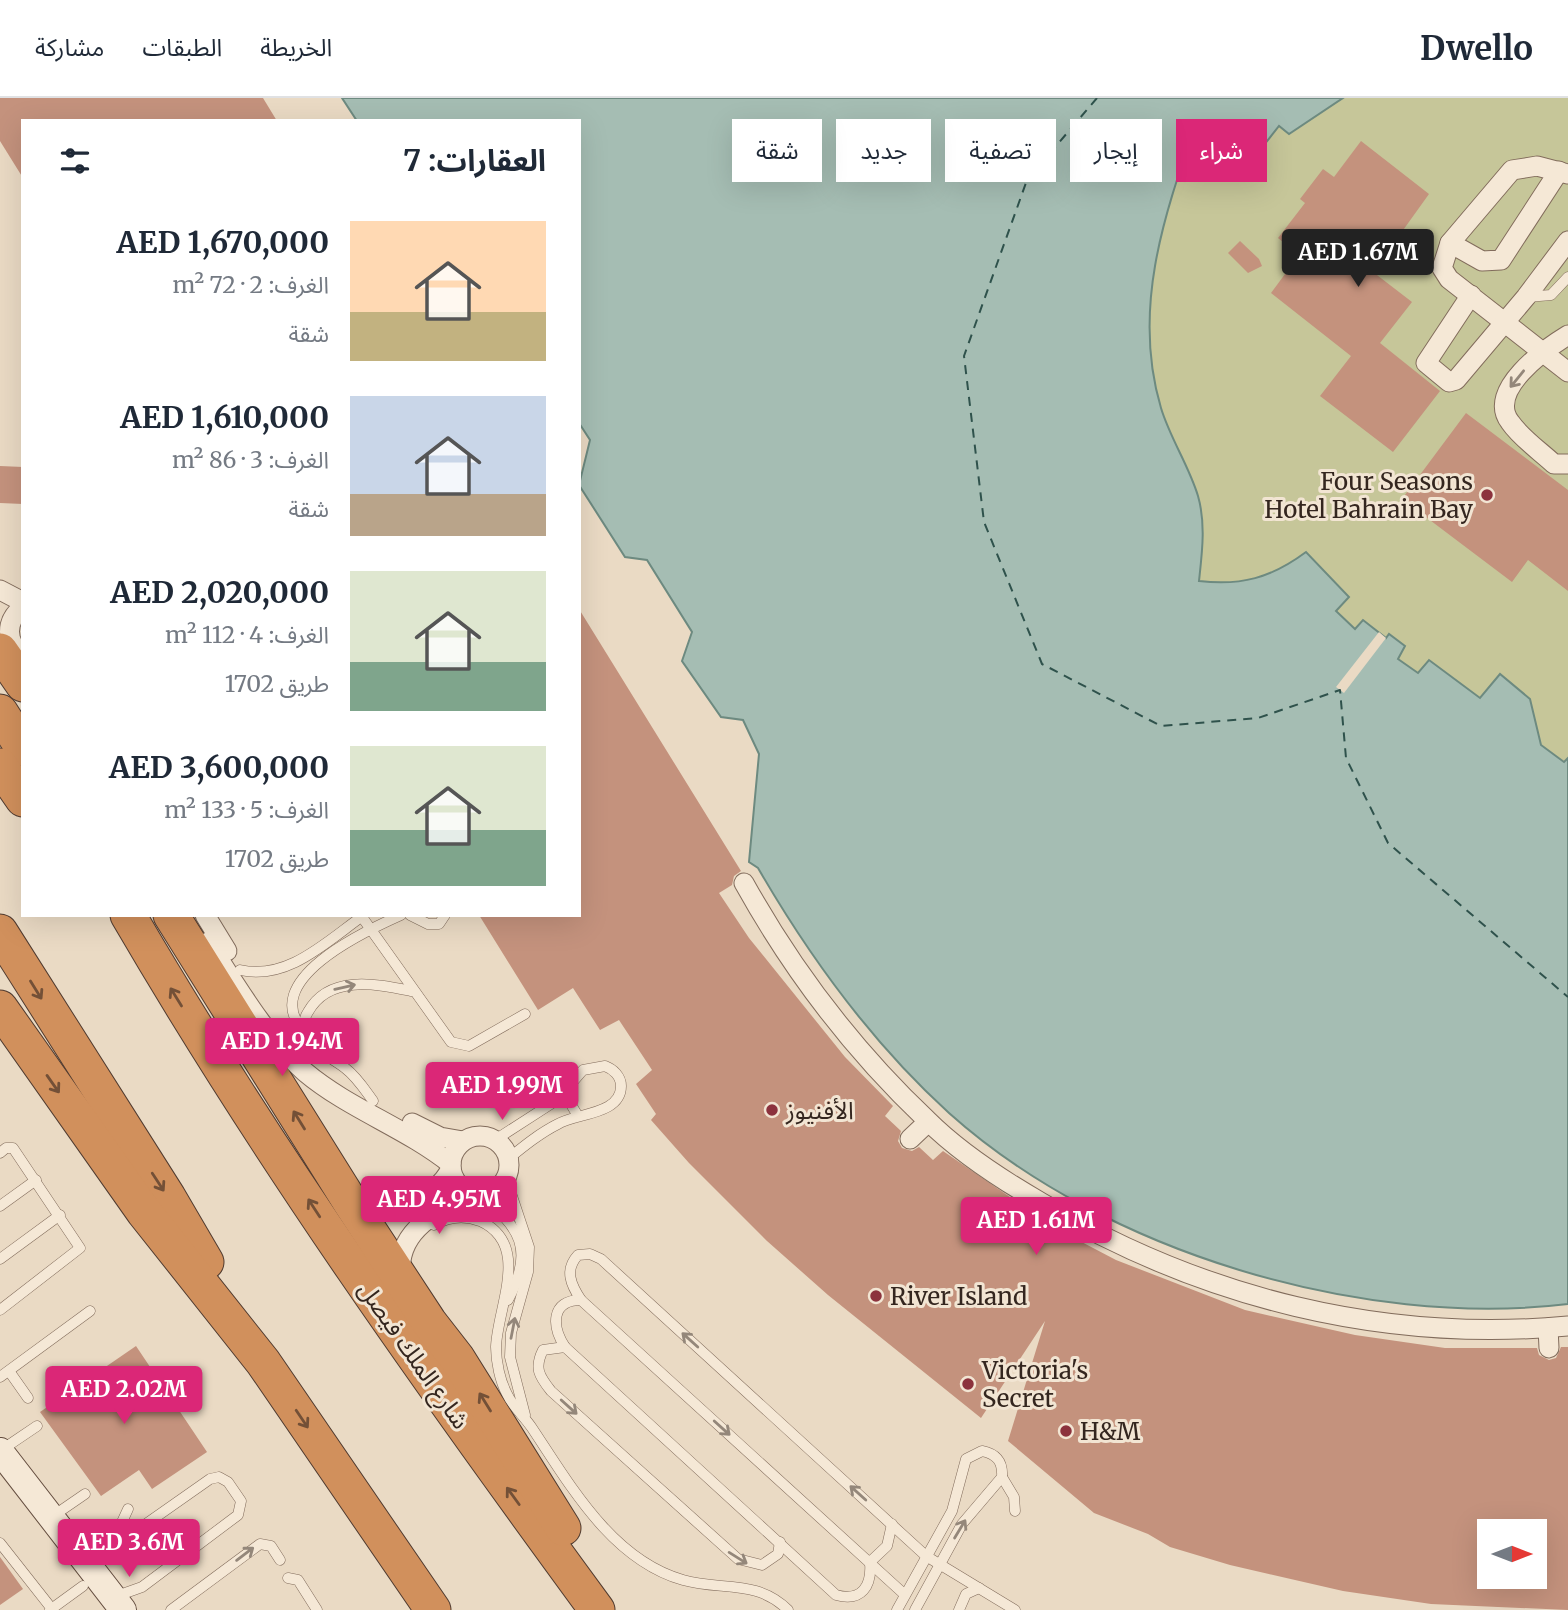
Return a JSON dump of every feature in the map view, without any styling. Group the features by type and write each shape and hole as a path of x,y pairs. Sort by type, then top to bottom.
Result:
{"highway":[{"path":"3,633 21,679"},
{"path":"0,712 21,745"},
{"path":"0,766 21,796"},
{"name":"شارع الملك فيصل","path":"129,917 177,999 418,1366 597,1610"},
{"path":"172,917 351,1203 429,1322 457,1358 559,1521 604,1610"},
{"path":"0,932 168,1197 263,1362"},
{"path":"0,1008 144,1212 263,1362 433,1610"}],"street":[{"path":"1450,243 1482,261 1501,260 1563,172 1524,166 1512,170 1450,243 1444,254 1442,268 1450,279 1539,352 1568,372"},
{"path":"1471,295 1428,355 1426,363 1450,382 1456,380 1527,297 1568,241"},
{"path":"1568,335 1539,352 1506,394 1504,407 1508,421 1555,464 1568,464"},
{"path":"0,590 21,604"},
{"path":"21,607 3,633 21,654"},
{"path":"744,883 776,941 818,999 880,1072 928,1122 1003,1180 1086,1229 1168,1266 1252,1296 1332,1317 1400,1326 1555,1334"},
{"path":"191,917 280,1045 304,1072 420,1141 451,1166 459,1185 477,1194"},
{"path":"206,917 240,970 300,1051 325,1073 429,1133 463,1142"},
{"path":"910,1139 928,1122"},
{"path":"351,1203 377,1210 399,1206 438,1187 451,1166 453,1155 463,1142 478,1136 495,1140 507,1169 490,1192 477,1194 424,1227 404,1247 401,1281"},
{"path":"0,1451 52,1517 112,1606"},
{"path":"0,1476 88,1571"}],"lane":[{"path":"1527,297 1551,295 1568,277"},
{"path":"240,970 262,973 284,969 362,917"},
{"path":"364,917 411,990 451,1042 458,1046 469,1046 525,1014"},
{"path":"373,1101 348,1070 312,1044 293,1016 292,997 303,978 317,963 372,928 397,917"},
{"path":"414,917 428,924 439,924 444,917"},
{"path":"305,1032 308,1011 316,1000 338,988 370,983 411,990"},
{"path":"495,1140 529,1121 564,1093 576,1076 592,1066 605,1066 617,1073 621,1086 617,1100 604,1109 555,1125 507,1169 527,1237 526,1258 511,1333 510,1357 526,1419"},
{"path":"564,1093 578,1116"},
{"path":"0,1153 6,1148 13,1149 79,1244 78,1252 0,1310"},
{"path":"0,1206 36,1180"},
{"path":"477,1194 512,1224 526,1258 503,1311"},
{"path":"0,1259 60,1215"},
{"path":"429,1322 412,1280 411,1264 424,1227 459,1217 477,1220 493,1230 504,1245 509,1263 497,1339 498,1364 506,1392 585,1503 630,1553 660,1571 684,1580 764,1592 788,1610"},
{"path":"904,1594 581,1300 572,1284 570,1267 578,1255 590,1254 601,1259 926,1556 1015,1610"},
{"path":"581,1300 566,1303 556,1314 555,1330 565,1347 836,1595 847,1598 858,1596 867,1588 871,1578 870,1562"},
{"path":"28,1398 4,1374 90,1311"},
{"path":"565,1347 543,1350 537,1362 541,1378 561,1400 738,1559 762,1565 778,1554 780,1542"},
{"path":"0,1451 37,1426"},
{"path":"897,1610 949,1518 962,1468 973,1453 992,1453 1002,1468 1002,1477 1014,1497 1015,1511"},
{"path":"88,1571 130,1537 214,1477 224,1478 241,1501 240,1511 235,1518 112,1606"},
{"path":"915,1610 939,1565 976,1507 1002,1477"},
{"path":"52,1517 85,1494"},
{"path":"956,1496 976,1507"},
{"path":"0,1543 51,1610 88,1571 121,1527 128,1509"},
{"path":"870,1562 887,1546 892,1524"},
{"path":"121,1527 130,1537"},
{"path":"171,1610 260,1544 271,1546 280,1560"},
{"path":"288,1578 298,1580 317,1610"},
{"path":"959,1610 965,1594 979,1588"}],"green space":[{"path":"1343,98 1568,98 1568,758 1564,762 1541,745 1530,699 1500,674 1480,699 1429,660 1418,674 1397,659 1405,646 1389,634 1386,638 1356,629 1336,611 1348,597 1306,553 1280,569 1255,578 1228,582 1198,581 1201,552 1197,509 1190,480 1161,407 1153,371 1151,300 1163,230 1176,182 1267,182 1267,141 1279,126 1289,134"}],"shaded area":[{"path":"342,98 1343,98 1289,134 1279,126 1267,141 1267,119 1176,119 1177,182 1155,265 1151,300 1153,372 1161,408 1198,496 1203,538 1199,581 1229,582 1255,578 1280,568 1306,552 1349,597 1336,611 1355,629 1363,620 1386,638 1389,634 1405,646 1398,659 1418,673 1429,660 1480,698 1500,674 1530,699 1541,745 1564,762 1568,758 1568,1304 1489,1309 1406,1304 1322,1291 1239,1270 1159,1241 1082,1205 1012,1162 949,1113 868,1028 821,967 758,868 749,862 759,754 743,720 721,717 682,661 692,632 647,560 625,557 581,488 590,440 581,426 581,119 356,119"}],"pier":[{"path":"1379,632 1386,638 1344,693 1336,687"}],"building":[{"path":"0,98 263,98 276,119 21,119 21,175 0,141"},
{"path":"1361,141 1429,194 1373,272 1412,302 1380,343 1440,391 1393,452 1320,396 1351,356 1271,293 1308,243 1294,251 1278,238 1305,203 1300,199 1323,169 1334,177"},
{"path":"1240,241 1259,259 1262,266 1248,273 1228,253"},
{"name":"Four Seasons Hotel Bahrain Bay","path":"1466,413 1568,490 1568,591 1528,560 1512,582 1402,499"},
{"path":"0,466 21,467 21,504 0,503"},
{"name":"الأفنيوز","path":"581,612 741,871 734,876 732,885 719,893 749,938 845,1057 893,1106 885,1116 901,1131 898,1141 902,1148 912,1151 919,1147 933,1160 943,1151 1055,1228 1116,1260 1245,1310 1355,1335 1445,1348 1537,1348 1539,1355 1549,1360 1556,1358 1561,1347 1568,1347 1568,1610 1431,1604 1343,1591 1230,1565 1170,1547 1148,1534 1094,1513 1008,1441 1045,1321 981,1418 828,1295 767,1241 689,1163 651,1120 656,1114 636,1084 652,1070 619,1020 600,1030 573,988 538,1010 480,917 581,917"},
{"path":"136,1346 207,1452 152,1489 139,1470 101,1496 40,1412"},
{"path":"0,1557 23,1589 0,1605"}],"ferry route":[{"path":"1097,98 1027,180 964,356 984,522 1042,664 1161,726 1258,718 1340,690 1346,758 1388,843 1568,997"}],"place":[{"name":"Four Seasons Hotel Bahrain Bay","path":"1487,495"},
{"name":"الأفنيوز","path":"772,1110"},
{"name":"River Island","path":"876,1296"},
{"name":"Victoria's Secret","path":"968,1384"},
{"name":"H&M","path":"1066,1431"}]}
